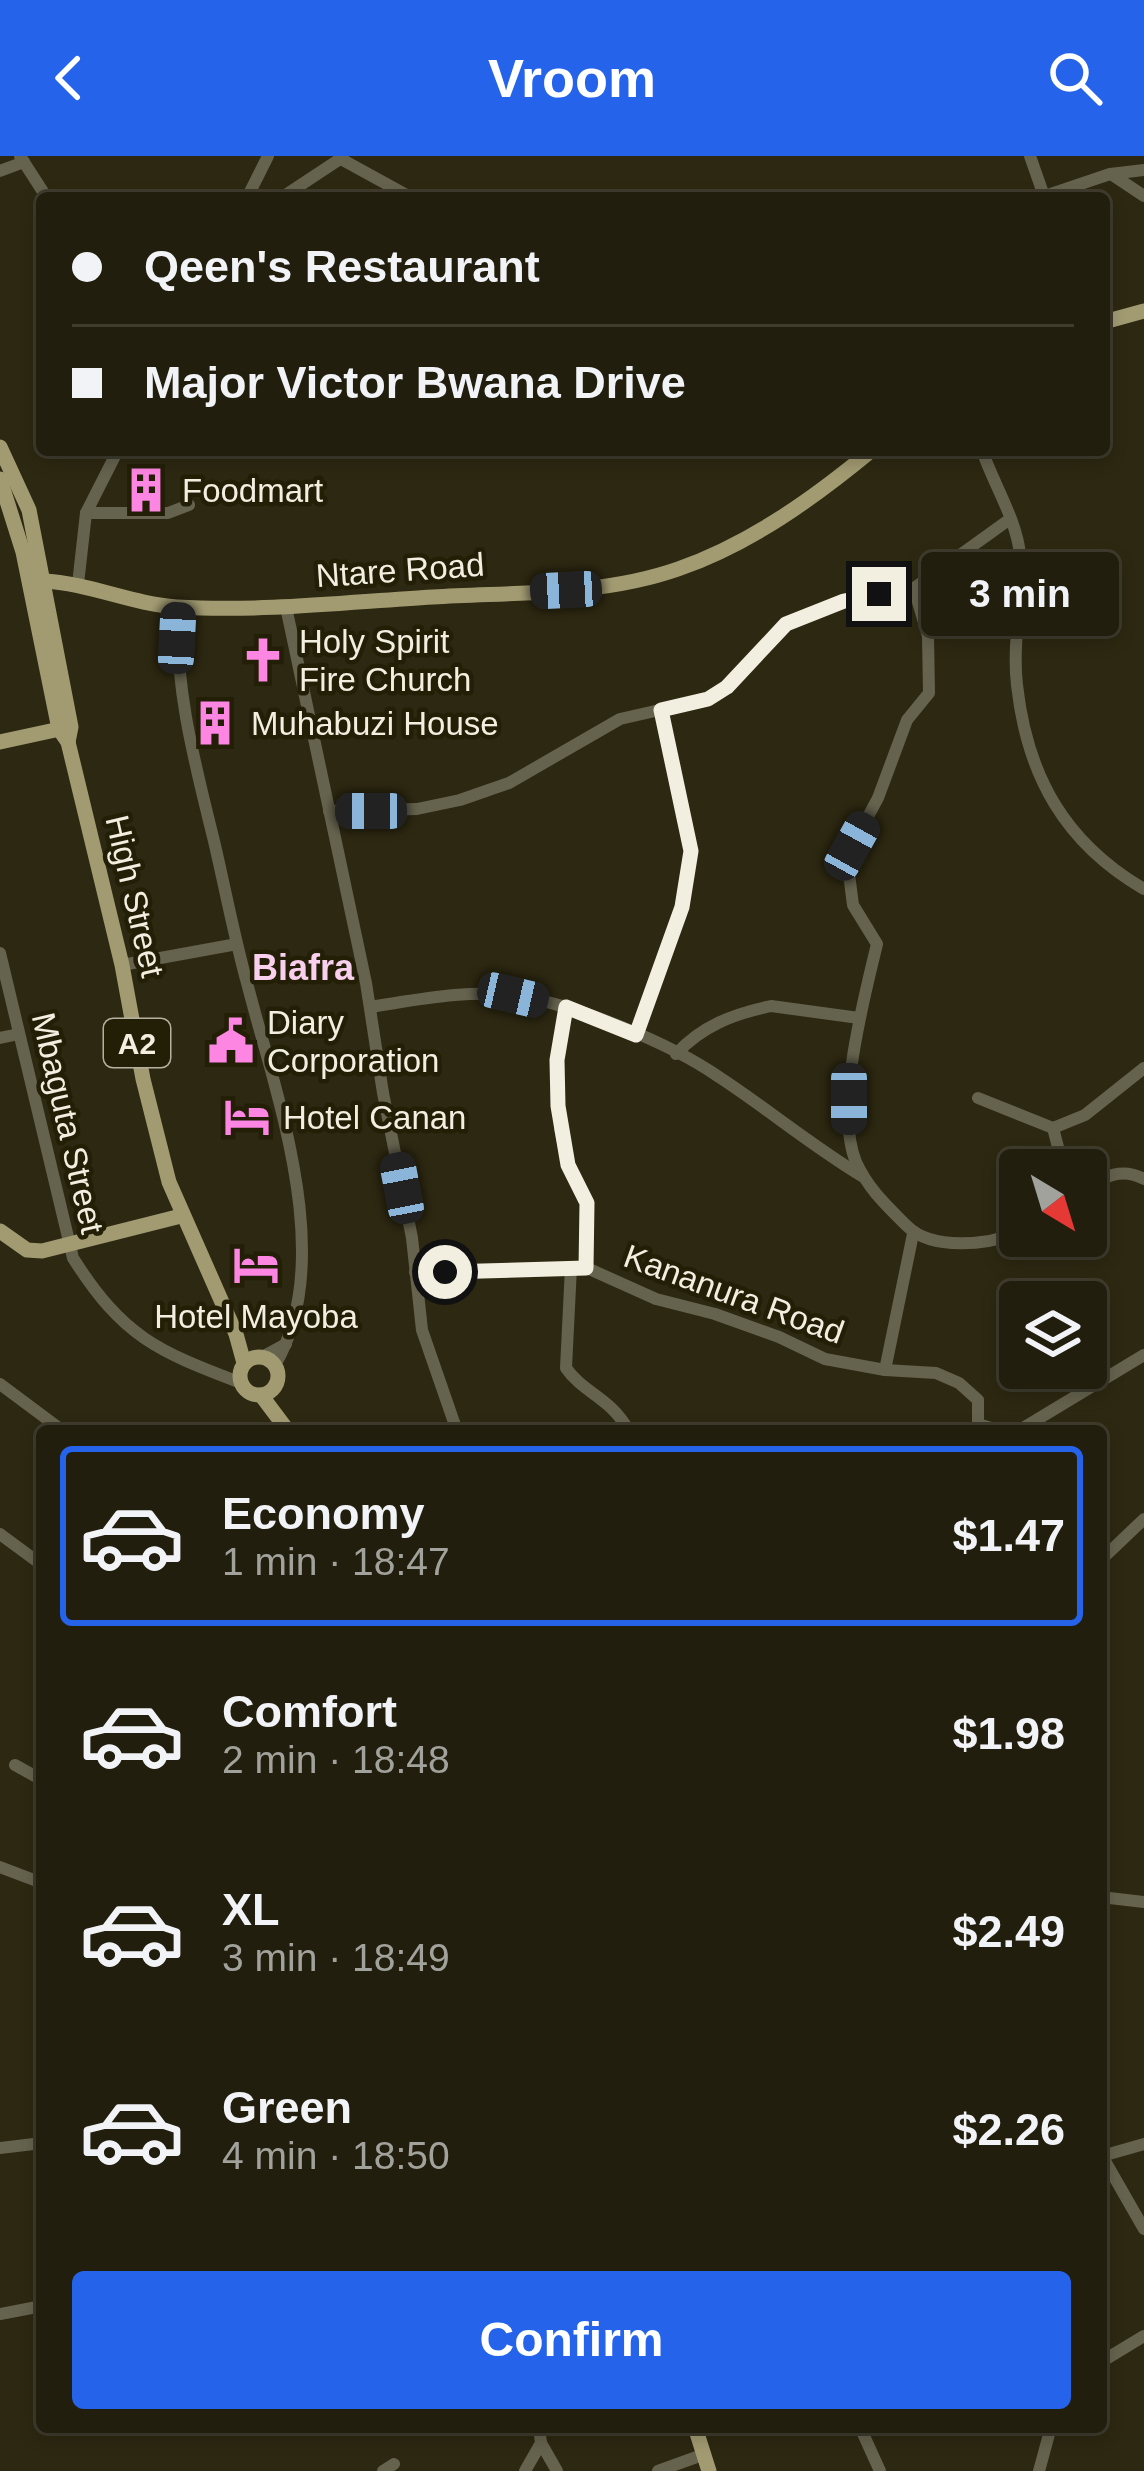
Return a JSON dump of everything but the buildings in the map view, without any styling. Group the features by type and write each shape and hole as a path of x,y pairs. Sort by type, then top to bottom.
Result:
{"main road":[{"path":"1110,320 1144,311"},
{"name":"High Street","path":"0,447 22,490 24,523 66,733 122,964 142,1079 181,1216 285,1425"},
{"name":"Ntare Road","path":"43,581 78,584 178,607 286,607 627,582 679,568 760,530 823,490 865,456"},
{"name":"High Street","path":"0,479 24,523 43,581 66,733"},
{"path":"0,742 66,733"},
{"path":"0,1231 34,1252 181,1216"},
{"name":"High Street","path":"257,1368 260,1395 284,1425"},
{"path":"697,2433 707,2463"}],"street":[{"path":"249,192 268,156"},
{"path":"1030,156 1041,192"},
{"path":"290,192 343,158 402,192"},
{"path":"0,171 22,159 43,192"},
{"path":"1057,192 1110,174 1144,170"},
{"path":"1110,174 1144,196"},
{"path":"78,584 86,514 115,456"},
{"path":"984,456 1020,555 1017,684 1043,783 1081,842 1144,889"},
{"path":"86,514 168,513 189,505"},
{"path":"329,811 417,808 460,800 509,783 620,718 708,699 727,687 786,624 844,601 914,588 1010,519"},
{"path":"914,588 928,635 928,693 908,720 878,799 852,846 848,866 853,905 878,944 859,1018 849,1136 863,1176 877,1198 913,1234 976,1244 999,1238"},
{"path":"178,607 177,656 188,725 302,1205 300,1264 287,1344 257,1368"},
{"path":"286,607 370,1006 428,1354 456,1425"},
{"path":"636,1035 682,907 691,851 661,710"},
{"path":"122,964 237,944"},
{"name":"Mbaguta Street","path":"0,952 68,1246 89,1284 123,1324 163,1352 219,1375 257,1368"},
{"path":"370,1006 443,996 513,995 566,1007 716,1074 863,1176"},
{"path":"676,1054 706,1027 771,1006 859,1018"},
{"path":"566,1007 557,1060 558,1106 568,1165 587,1203 586,1268"},
{"path":"0,1038 19,1034"},
{"path":"978,1098 1053,1128 1085,1114 1144,1069"},
{"path":"1053,1128 1058,1149"},
{"path":"1107,1175 1124,1173 1144,1180"},
{"path":"885,1370 913,1234"},
{"path":"571,1267 566,1368 614,1408 625,1425"},
{"name":"Kananura Road","path":"416,1272 586,1268 656,1299 779,1336 825,1359 936,1373 959,1383 978,1400 976,1425"},
{"path":"1028,1425 1144,1355"},
{"path":"0,1384 55,1425"},
{"path":"1107,1554 1144,1519"},
{"path":"0,1534 36,1561"},
{"path":"15,1765 36,1777"},
{"path":"0,1867 36,1881"},
{"path":"1107,1898 1144,1902"},
{"path":"0,2148 36,2144"},
{"path":"1107,2154 1144,2144"},
{"path":"1107,2164 1144,2228"},
{"path":"0,2314 36,2307"},
{"path":"1107,2358 1144,2336"},
{"path":"539,2433 557,2471"},
{"path":"863,2433 880,2471"},
{"path":"1039,2471 1049,2433"},
{"path":"525,2471 541,2444"},
{"path":"658,2471 707,2463"}],"place":[{"name":"Foodmart","path":"146,490"},
{"name":"Holy Spirit Fire Church","path":"263,660"},
{"name":"Muhabuzi House","path":"215,723"},
{"name":"Diary Corporation","path":"231,1041"},
{"name":"Hotel Canan","path":"247,1117"},
{"name":"Hotel Mayoba","path":"256,1265"}],"district":[{"name":"Biafra","path":"303,967"}],"route":[{"path":"445,1272 586,1268 587,1203 568,1165 560,1130 557,1060 566,1007 636,1035 682,907 691,851 661,710 708,699 727,687 786,624 844,601 879,594"}]}
